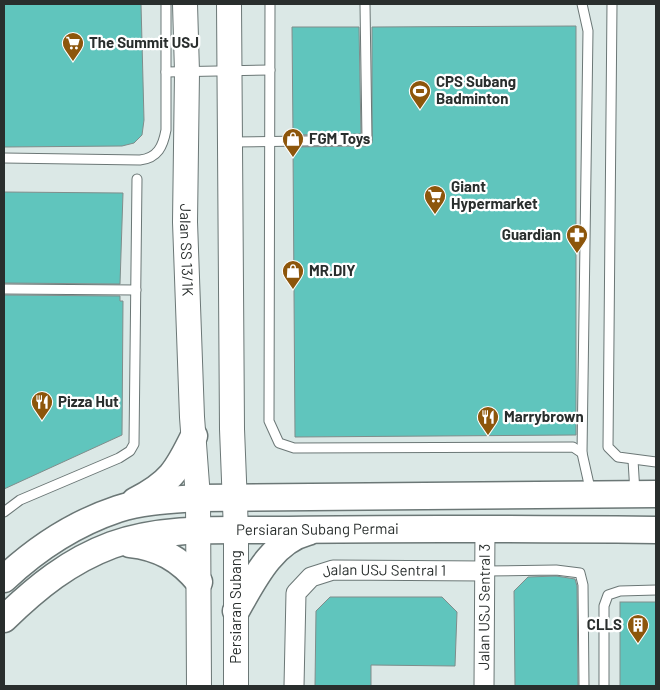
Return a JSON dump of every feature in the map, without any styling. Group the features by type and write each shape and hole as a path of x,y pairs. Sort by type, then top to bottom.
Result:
{"main road":[{"path":"4,579 44,546 153,492 178,470 194,436"},
{"path":"119,509 198,498 646,493"},
{"path":"236,611 255,576 283,544 300,534 319,530"},
{"name":"Persiaran Subang Permai","path":"4,619 39,586 66,566 90,554 120,543 157,535 198,532 319,530 656,530"},
{"path":"120,543 140,545 174,557 199,582"}],"street":[{"name":"Jalan SS 13/1K","path":"185,4 177,72 198,498"},
{"path":"229,4 232,419 235,498"},
{"path":"198,498 198,686"},
{"name":"Persiaran Subang","path":"235,498 236,686"},
{"name":"Jalan USJ Sentral 3","path":"484,686 485,529"},
{"name":"Jalan USJ Sentral 1","path":"294,686 296,593 311,577 333,570 484,571"}],"lane":[{"path":"4,158 150,159 164,144 177,72 166,4"},
{"path":"270,4 269,421 279,443 294,448 572,447 582,453"},
{"path":"231,142 367,140 365,4"},
{"path":"582,4 588,30 582,453 591,494"},
{"path":"612,4 608,447 618,457 656,462"},
{"path":"177,72 270,70"},
{"path":"4,512 20,500 119,458 130,451 135,432 137,179"},
{"path":"4,289 136,290"},
{"path":"633,460 646,493"},
{"path":"484,571 556,570 580,573 583,585 584,686"},
{"path":"604,686 604,606 608,595 620,591 656,590"}],"building":[{"name":"The Summit USJ","path":"4,4 141,4 144,120 142,135 134,143 122,146 4,147"},
{"name":"Giant Hypermarket","path":"576,26 576,435 295,437 293,147 367,146 372,143 372,27"},
{"path":"292,27 359,27 361,134 293,135"},
{"path":"4,192 123,193 120,284 4,283"},
{"path":"4,295 120,296 120,301 123,301 122,435 4,489"},
{"path":"556,576 575,579 577,586 578,686 515,686 514,591 528,577"},
{"path":"330,597 442,597 457,612 455,666 371,665 371,686 315,686 316,611"},
{"name":"CLLS","path":"620,602 656,602 656,686 620,686"}],"place":[{"name":"The Summit USJ","path":"73,62"},
{"name":"CPS Subang Badminton","path":"420,110"},
{"name":"FGM Toys","path":"293,158"},
{"name":"Giant Hypermarket","path":"435,215"},
{"name":"Guardian","path":"577,254"},
{"name":"MR.DIY","path":"293,290"},
{"name":"Pizza Hut","path":"42,421"},
{"name":"Marrybrown","path":"488,436"},
{"name":"CLLS","path":"638,644"}]}
